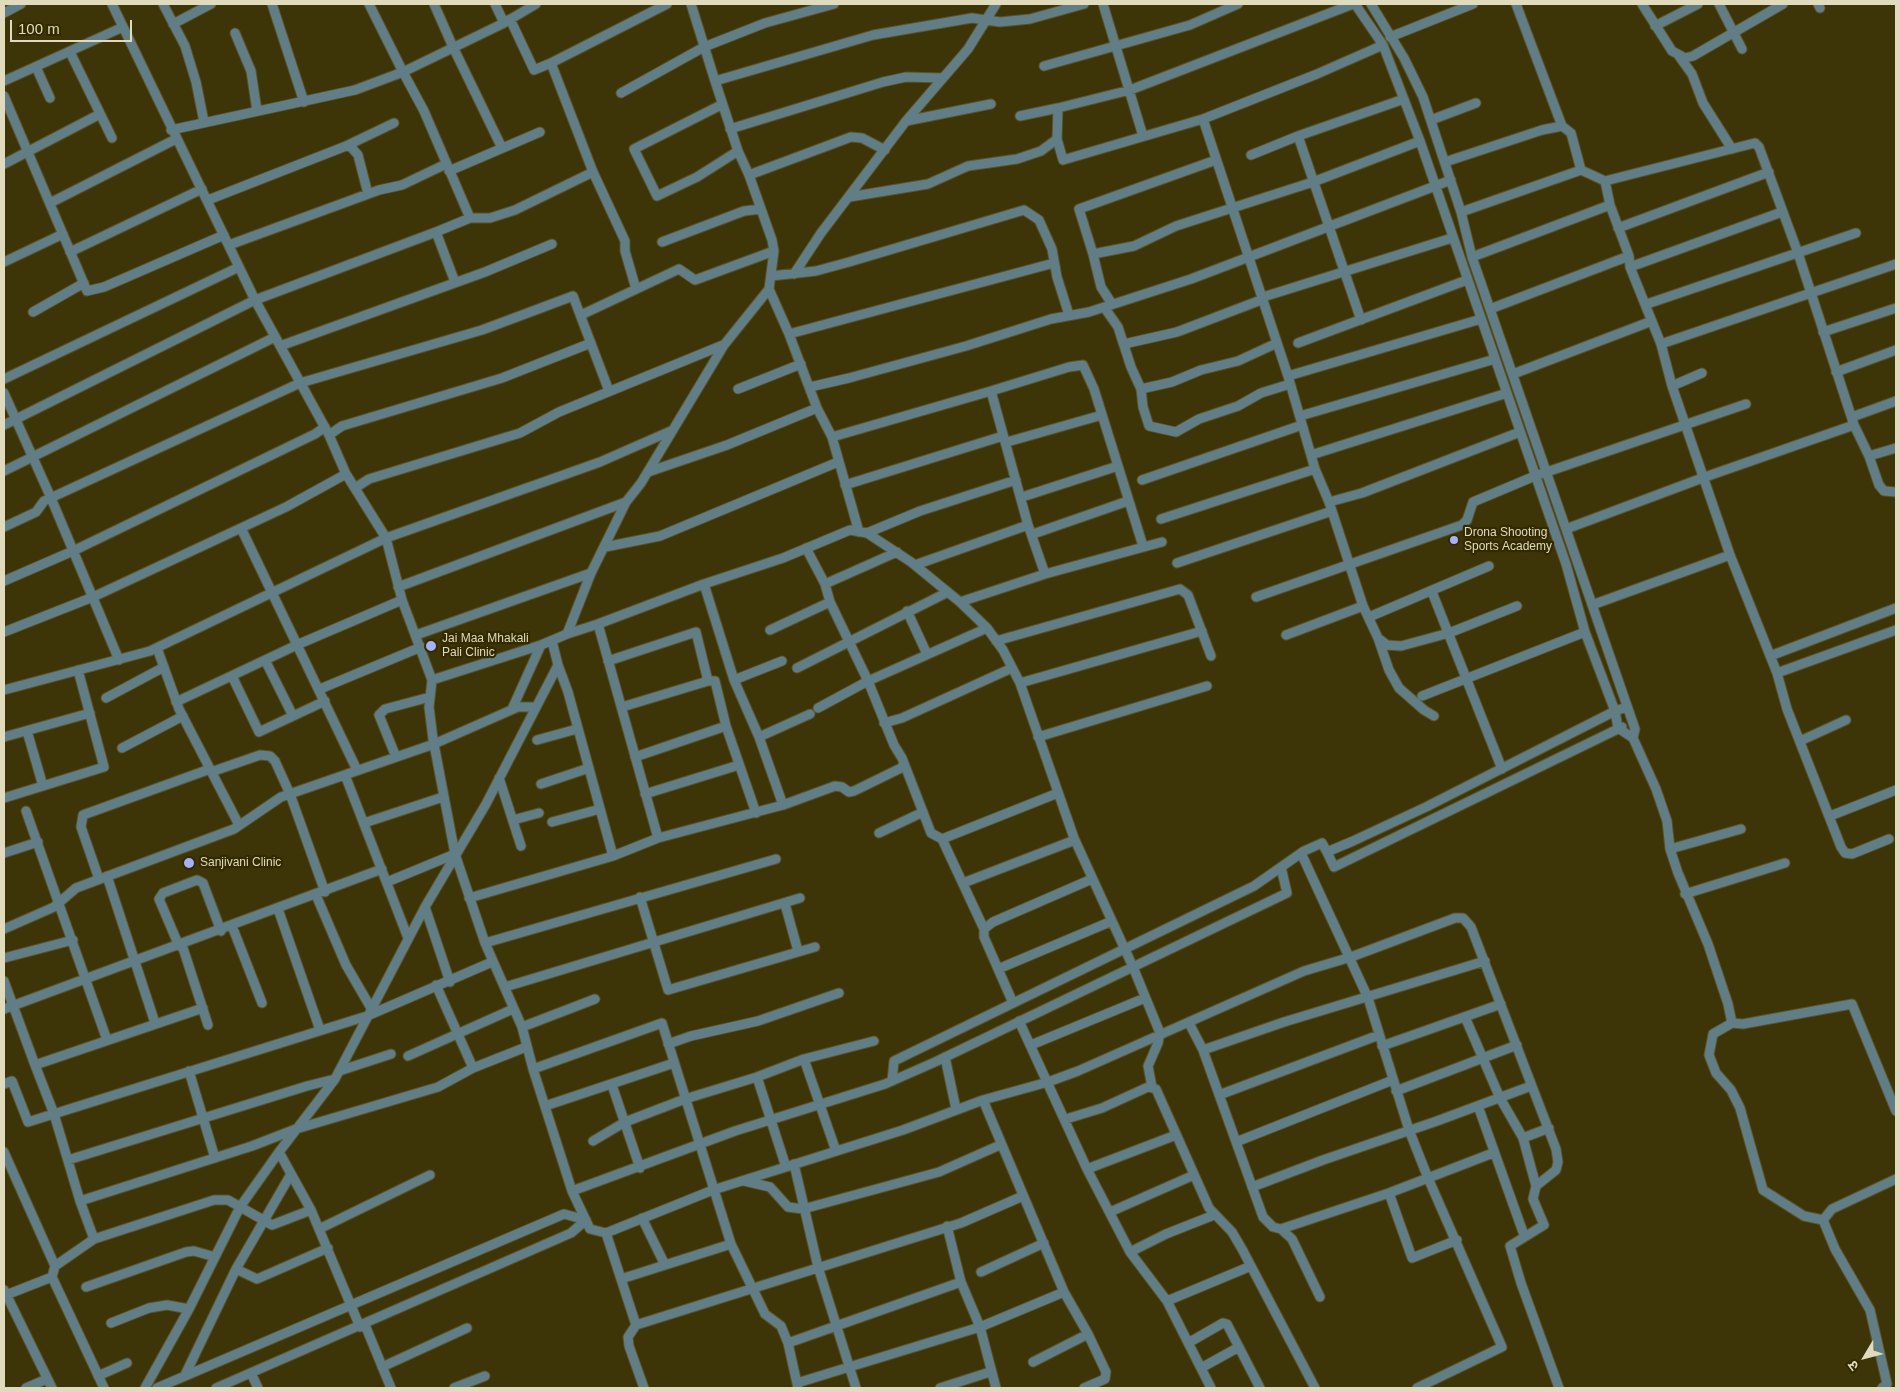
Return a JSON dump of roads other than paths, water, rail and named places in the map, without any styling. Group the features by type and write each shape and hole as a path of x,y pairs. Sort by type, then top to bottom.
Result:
{"street":[{"path":"4,13 21,4"},
{"path":"112,4 255,300 327,431 346,474 386,538 402,600 432,680 429,707 443,797 455,854 492,962 505,986 522,1027 533,1069 572,1191 590,1230 606,1233 713,1190 903,1130 982,1100 1048,1082 1078,1071 1160,1033 1189,1023 1304,971 1351,957 1455,918 1463,918 1468,921 1549,1128 1558,1162 1556,1170 1536,1186"},
{"path":"163,4 185,46 204,122"},
{"path":"173,24 211,4"},
{"path":"272,4 304,102"},
{"path":"369,4 424,111 470,218"},
{"path":"434,4 440,13 452,47 502,148"},
{"path":"496,4 534,70 667,4"},
{"path":"172,130 355,90 403,72 507,21 536,4"},
{"path":"567,634 591,574 626,502 648,472 724,345 769,289 774,251 749,175 721,105 691,4"},
{"path":"621,93 704,47 765,22 834,4"},
{"path":"715,81 873,35 972,18 1000,22 1030,19 1084,4"},
{"path":"1103,4 1143,136"},
{"path":"1044,66 1190,25 1238,4"},
{"path":"1020,116 1130,90 1354,4 1383,45 1420,141 1566,564 1585,632 1615,711 1618,728 1633,738"},
{"path":"1371,4 1408,66 1431,120 1461,212 1472,257 1633,724 1633,738 1664,813 1670,849 1685,894 1708,944 1728,1004 1732,1023"},
{"path":"1390,37 1473,4"},
{"path":"1516,4 1562,126 1571,133 1581,170"},
{"path":"1642,4 1672,51 1679,56 1692,74 1703,103 1732,149"},
{"path":"1655,26 1698,4"},
{"path":"1719,4 1742,49"},
{"path":"1679,56 1693,56 1783,4"},
{"path":"794,274 906,122 968,49 994,5"},
{"path":"4,81 123,27"},
{"path":"235,33 251,71 257,111"},
{"path":"1058,108 1057,140 1063,160 1203,119 1317,74 1383,45"},
{"path":"70,52 112,138"},
{"path":"551,63 593,172 624,241 629,268 636,289"},
{"path":"36,66 50,98"},
{"path":"730,129 883,82 906,77 943,78"},
{"path":"4,96 8,118 27,151 87,291 104,287 224,235"},
{"path":"1251,155 1298,136 1404,100"},
{"path":"1431,120 1476,103"},
{"path":"906,122 991,104"},
{"path":"721,105 634,149 658,196 697,177 738,151"},
{"path":"4,164 100,114"},
{"path":"1203,119 1289,380 1315,469 1330,506 1363,606 1398,688 1434,716"},
{"path":"208,200 346,146 394,123"},
{"path":"1445,162 1542,130 1562,126"},
{"path":"229,245 368,194 402,185 540,132"},
{"path":"1298,136 1361,320"},
{"path":"749,175 851,137 862,138 885,150"},
{"path":"50,203 176,139"},
{"path":"849,198 928,184 968,166 1017,159 1041,151 1057,140"},
{"path":"1093,254 1134,246 1176,226 1313,182 1420,141"},
{"path":"1461,212 1581,170 1605,181 1756,143 1763,152 1853,421 1869,456 1879,485 1884,491 1896,492"},
{"path":"346,146 350,147 358,155 368,194"},
{"path":"1216,160 1079,209 1101,287 1141,389 1143,407 1149,426 1176,432 1199,419 1238,406 1289,380 1481,319"},
{"path":"4,425 255,300 470,218 490,218 515,210 593,172"},
{"path":"1618,228 1769,172"},
{"path":"810,386 868,374 1108,306 1191,279 1248,255 1329,227 1451,180"},
{"path":"1605,181 1610,205 1629,256 1630,267 1647,304 1661,344 1684,423 1705,477 1730,555 1777,674 1800,741 1845,852 1852,854 1889,839"},
{"path":"70,252 202,189"},
{"path":"1472,257 1610,205"},
{"path":"662,242 744,211 761,209"},
{"path":"771,276 794,274 849,262 1024,210 1039,220 1052,249 1054,264 1069,316"},
{"path":"1630,267 1782,212"},
{"path":"436,232 456,282"},
{"path":"1647,304 1856,233"},
{"path":"5,259 63,234"},
{"path":"1124,344 1177,332 1262,298 1452,238"},
{"path":"4,471 277,341 456,282 515,261 552,244"},
{"path":"581,315 679,269 695,280 774,251"},
{"path":"1490,309 1629,256"},
{"path":"789,334 1054,264"},
{"path":"1661,344 1896,264"},
{"path":"4,379 240,268"},
{"path":"1298,343 1467,280"},
{"path":"33,312 84,284"},
{"path":"769,289 810,386 816,408 832,437 845,484 863,533"},
{"path":"4,527 36,512 44,501 300,383 482,330 573,296 609,391"},
{"path":"1823,332 1896,308"},
{"path":"1513,374 1652,321"},
{"path":"4,580 74,551 315,434 502,378 591,343"},
{"path":"1141,389 1172,382 1202,370 1238,361 1277,343"},
{"path":"355,488 369,479 520,433 560,412 609,391 650,377 724,345"},
{"path":"1836,372 1896,350"},
{"path":"1142,480 1301,420 1495,359"},
{"path":"738,389 801,364"},
{"path":"832,437 1069,367 1083,365 1094,389 1143,546"},
{"path":"1672,386 1702,373"},
{"path":"991,391 1022,497 1028,525 1033,534 1045,574"},
{"path":"4,393 74,551 119,660"},
{"path":"1311,456 1507,394"},
{"path":"1566,529 1853,421 1896,400"},
{"path":"1256,597 1462,524 1467,520 1474,502 1535,476 1684,423 1746,404"},
{"path":"648,472 727,445 816,408"},
{"path":"845,484 1005,439 1102,415"},
{"path":"4,690 158,648 386,538 600,462 674,430"},
{"path":"1178,563 1520,432"},
{"path":"1869,456 1896,448"},
{"path":"605,547 660,536 838,462"},
{"path":"1022,497 1118,466"},
{"path":"1160,518 1315,469"},
{"path":"4,632 92,597 241,528 346,474"},
{"path":"863,533 920,511 1016,480"},
{"path":"1033,534 1128,501"},
{"path":"398,587 626,502"},
{"path":"915,564 1028,525"},
{"path":"241,528 299,644 357,770"},
{"path":"432,680 541,645 704,584 750,569 850,530 863,533 915,564 987,628 1020,683 1076,840 1133,967 1160,1033 1158,1043 1148,1066 1152,1087 1160,1093 1176,1135 1214,1215 1232,1232 1312,1387"},
{"path":"960,602 1045,574 1162,542"},
{"path":"806,548 825,584 830,602 868,681 931,833 942,839 984,929 984,937 1013,1004"},
{"path":"825,584 897,552"},
{"path":"1592,605 1730,555"},
{"path":"1369,617 1432,592 1489,566"},
{"path":"416,635 591,574"},
{"path":"704,584 734,680 759,737 783,805"},
{"path":"996,641 1180,589 1188,595 1211,656"},
{"path":"797,668 948,592"},
{"path":"1432,592 1502,770"},
{"path":"176,702 299,644 402,600"},
{"path":"770,630 830,602"},
{"path":"1286,635 1363,606"},
{"path":"1378,638 1388,645 1401,646 1449,633 1517,606"},
{"path":"1770,656 1896,608"},
{"path":"907,611 927,654"},
{"path":"598,624 658,838"},
{"path":"818,708 868,681 987,628"},
{"path":"1777,674 1896,630"},
{"path":"1020,683 1202,631"},
{"path":"608,661 696,632 708,681"},
{"path":"1422,696 1585,632"},
{"path":"552,641 568,692 612,856"},
{"path":"512,709 541,645"},
{"path":"320,689 421,647"},
{"path":"158,648 176,702 239,825"},
{"path":"265,660 293,716"},
{"path":"734,680 782,661"},
{"path":"145,1388 189,1309 240,1207 337,1075 408,938 499,778 558,665"},
{"path":"106,698 164,667"},
{"path":"884,723 902,718 1012,668"},
{"path":"4,798 104,767 78,670"},
{"path":"232,676 259,732 325,701"},
{"path":"622,707 708,681 715,681 726,726 756,813"},
{"path":"1038,737 1207,686"},
{"path":"396,757 379,715 385,709 430,697"},
{"path":"4,929 54,908 76,888 239,825 269,804 290,794 434,744 512,709 536,707"},
{"path":"1327,852 1502,770 1615,711 1627,707"},
{"path":"4,737 90,713"},
{"path":"759,737 810,714"},
{"path":"122,748 183,716"},
{"path":"1800,741 1846,720"},
{"path":"892,1081 894,1061 1254,886 1301,853 1322,843 1334,867 1618,728 1633,724"},
{"path":"635,757 726,726"},
{"path":"537,740 577,729"},
{"path":"26,730 43,786"},
{"path":"156,1023 103,878 81,827 82,815 210,770 266,755 275,761 290,794 346,965 369,1012"},
{"path":"469,898 612,856 658,838 783,805 835,786 842,787 849,792 854,791 901,768 904,764"},
{"path":"646,794 739,765"},
{"path":"542,784 589,768"},
{"path":"345,775 408,938"},
{"path":"499,778 521,846"},
{"path":"1830,816 1896,790"},
{"path":"942,839 1058,793"},
{"path":"364,823 443,797"},
{"path":"552,822 600,809"},
{"path":"26,811 60,902 107,1040"},
{"path":"513,820 539,812"},
{"path":"878,833 923,812"},
{"path":"1670,849 1741,829"},
{"path":"963,884 1076,840"},
{"path":"4,853 38,842"},
{"path":"1301,853 1351,957 1368,998 1409,1130 1502,1347 1417,1388"},
{"path":"387,882 455,854"},
{"path":"485,942 776,859"},
{"path":"1685,894 1785,863"},
{"path":"572,1191 772,1120 892,1081 946,1057 1287,893 1281,867"},
{"path":"4,1009 180,946 382,870"},
{"path":"984,929 993,922 1092,879"},
{"path":"208,1025 180,946 159,899 163,893 197,880 203,883 221,930"},
{"path":"640,897 668,990 815,947"},
{"path":"505,986 800,898"},
{"path":"785,904 798,951"},
{"path":"426,907 450,982"},
{"path":"278,909 320,1030"},
{"path":"998,969 1112,921"},
{"path":"232,926 262,1003"},
{"path":"4,958 73,940"},
{"path":"1203,1050 1275,1025 1484,961"},
{"path":"4,1084 12,1081 28,1122 320,1030 436,985 450,982 492,962"},
{"path":"4,981 54,1114 80,1201 94,1239"},
{"path":"436,985 473,1068"},
{"path":"668,1044 691,1036 758,1021 839,993"},
{"path":"1031,1045 1145,998"},
{"path":"522,1027 595,999"},
{"path":"1382,1046 1501,1004"},
{"path":"1823,1220 1804,1216 1763,1190 1740,1108 1731,1090 1716,1073 1709,1055 1713,1034 1732,1023 1743,1024 1852,1004 1896,1111"},
{"path":"34,1065 203,1008"},
{"path":"408,1056 513,1009"},
{"path":"1465,1017 1500,1098 1523,1138 1536,1186 1533,1198 1544,1225 1524,1235 1510,1246 1521,1283 1559,1388"},
{"path":"1019,1021 1066,1119 1087,1169 1130,1252 1167,1301 1211,1388"},
{"path":"533,1069 662,1023 731,1244 755,1288 765,1314 781,1326 788,1343 798,1386 850,1365 980,1327 1064,1292"},
{"path":"1189,1023 1203,1050 1252,1187 1268,1223 1273,1227 1281,1229 1292,1239 1320,1297"},
{"path":"1219,1095 1379,1035"},
{"path":"593,1141 625,1122 685,1099 757,1077 804,1059 874,1040"},
{"path":"1396,1091 1517,1045"},
{"path":"80,1201 215,1158 296,1129 438,1087 473,1068 526,1046"},
{"path":"68,1160 337,1075 391,1054"},
{"path":"946,1057 956,1109"},
{"path":"804,1059 822,1105 836,1151"},
{"path":"545,1106 674,1063"},
{"path":"190,1071 215,1158"},
{"path":"757,1077 790,1165 818,1267 856,1388"},
{"path":"1236,1142 1393,1080"},
{"path":"612,1085 640,1168"},
{"path":"1252,1187 1531,1086"},
{"path":"1066,1119 1102,1108 1152,1087"},
{"path":"982,1100 1064,1292 1088,1334 1106,1376 1104,1379 1084,1388"},
{"path":"1478,1106 1493,1153 1524,1235"},
{"path":"1523,1138 1549,1128"},
{"path":"1087,1169 1176,1135"},
{"path":"743,1180 770,1187 788,1207 803,1209 939,1172 1000,1145"},
{"path":"4,1152 55,1266 52,1277 104,1388"},
{"path":"279,1152 311,1210 351,1306 363,1326 391,1388"},
{"path":"1281,1229 1389,1193 1493,1153"},
{"path":"185,1375 236,1269 291,1174"},
{"path":"319,1229 430,1175"},
{"path":"1110,1212 1194,1175"},
{"path":"1823,1220 1832,1209 1896,1179"},
{"path":"1389,1193 1412,1258 1457,1240"},
{"path":"644,1388 629,1346 628,1336 636,1325 961,1223 1023,1196"},
{"path":"55,1266 94,1239 214,1200 228,1200 272,1225 311,1210"},
{"path":"157,1388 564,1214 586,1220"},
{"path":"1130,1252 1166,1234 1214,1215"},
{"path":"642,1218 665,1265"},
{"path":"216,1388 363,1326 572,1233 586,1220"},
{"path":"1823,1220 1835,1249 1870,1310 1887,1384 1882,1388"},
{"path":"947,1226 961,1282 980,1327 990,1372 996,1388"},
{"path":"606,1233 636,1325"},
{"path":"621,1279 731,1244"},
{"path":"982,1272 1044,1244"},
{"path":"236,1269 256,1278 328,1248"},
{"path":"86,1287 186,1252 194,1251 215,1257"},
{"path":"1167,1301 1251,1266"},
{"path":"52,1277 5,1293 52,1388"},
{"path":"788,1343 838,1327 961,1282"},
{"path":"111,1323 149,1308 167,1305 189,1309"},
{"path":"1188,1343 1223,1323 1228,1326 1260,1388"},
{"path":"382,1367 467,1328"},
{"path":"1033,1362 1088,1334"},
{"path":"1201,1368 1239,1347"},
{"path":"98,1376 127,1363"},
{"path":"940,1388 990,1372"},
{"path":"251,1373 258,1388"},
{"path":"454,1388 485,1376"},
{"path":"26,1388 47,1379"}],"place":[{"name":"Drona Shooting Sports Academy","path":"1454,540"},
{"name":"Jai Maa Mhakali Pali Clinic","path":"431,646"},
{"name":"Sanjivani Clinic","path":"189,863"}]}
